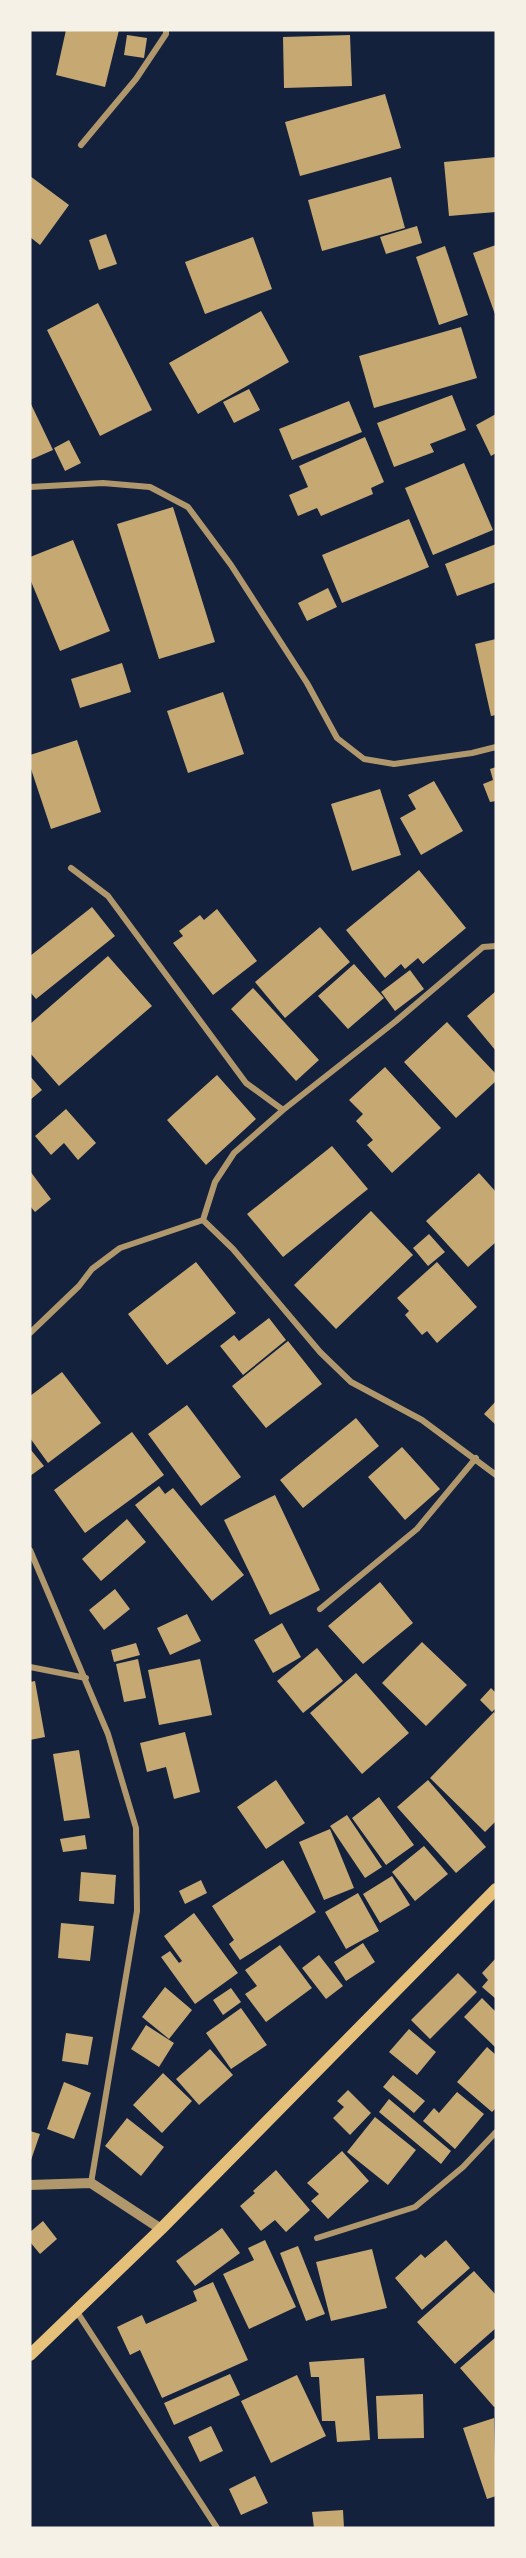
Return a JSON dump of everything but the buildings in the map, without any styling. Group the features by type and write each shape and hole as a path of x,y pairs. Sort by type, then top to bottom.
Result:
{"main road":[{"path":"30,2355 161,2229 496,1889"}],"street":[{"path":"81,145 136,79 166,34 166,30"},
{"path":"30,487 103,483 150,487 188,507 231,565 307,683 337,738 364,759 394,764 472,753 496,747"},
{"path":"71,868 108,896 246,1083 283,1110"},
{"path":"203,1220 215,1182 234,1154 283,1110 483,947 496,946"},
{"path":"30,1333 79,1286 92,1269 120,1248 203,1220"},
{"path":"203,1220 233,1249 320,1352 351,1382 422,1420 496,1475"},
{"path":"320,1609 417,1529 476,1458"},
{"path":"30,1550 108,1734 136,1828 137,1911 91,2183"},
{"path":"30,1667 86,1678"},
{"path":"317,2238 415,2207 463,2168 496,2132"},
{"path":"30,2185 91,2183 161,2229"},
{"path":"77,2312 217,2528"}]}
